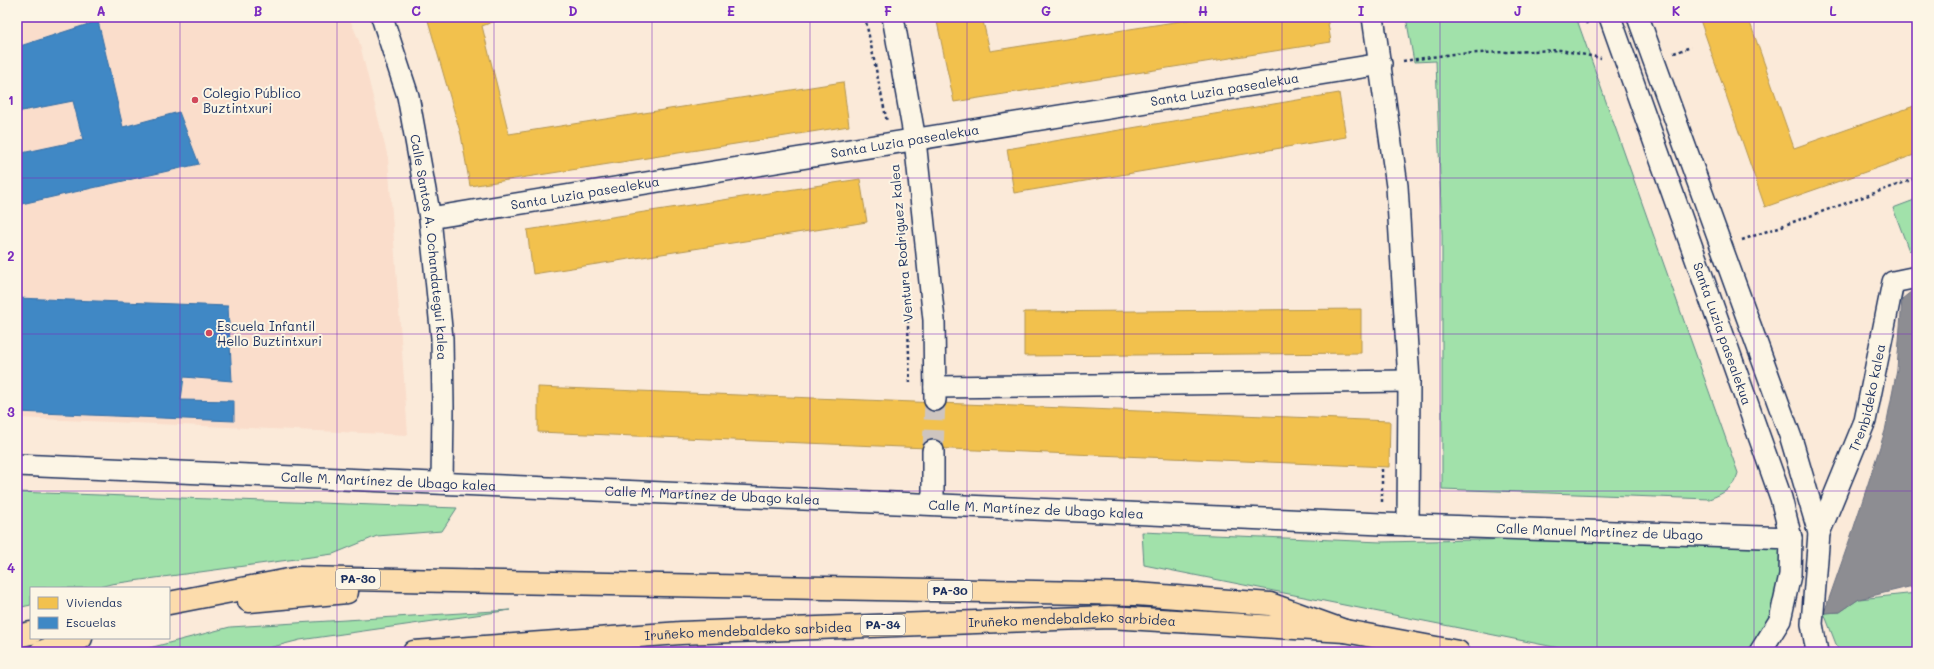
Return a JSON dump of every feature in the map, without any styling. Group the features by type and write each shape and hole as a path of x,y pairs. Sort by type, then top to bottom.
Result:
{"highway":[{"name":"PA-30","path":"170,603 299,578 550,584 1136,594 1270,604 1346,631 1458,652"},
{"name":"PA-30","path":"170,615 209,605 336,592 550,584"},
{"name":"Iruñeko mendebaldeko sarbidea","path":"414,652 682,633 1109,617 1346,631"},
{"path":"17,636 30,633"},
{"path":"41,652 78,639"}],"street":[{"name":"Calle Santos A. Ochandategui kalea","path":"382,17 408,96 430,218 442,338 442,483"},
{"name":"Ventura Rodriguez kalea","path":"893,17 915,140 934,320 935,394 1409,381"},
{"path":"1373,17 1381,64 1397,186 1409,381 1408,525"},
{"name":"Santa Luzia pasealekua","path":"1610,17 1781,498 1791,538 1790,575 1780,620 1760,652"},
{"path":"1638,17 1791,438 1819,533 1812,624 1817,652"},
{"name":"Santa Luzia pasealekua","path":"430,218 1381,64"},
{"name":"Trenbideko kalea","path":"1819,533 1865,421 1893,282 1917,277"},
{"path":"933,451 933,504"},
{"name":"Calle M. Martínez de Ubago kalea","path":"17,465 1408,525"},
{"name":"Calle Manuel Martinez de Ubago","path":"1408,525 1791,538"}],"path":[{"path":"865,17 891,143"},
{"path":"1381,64 1453,54 1560,50 1604,59"},
{"path":"1721,248 1917,178"},
{"name":"Ventura Rodriguez kalea","path":"907,293 911,393"},
{"path":"1382,468 1382,506"}],"shaded area":[{"path":"17,17 349,17 359,41 388,158 408,435 17,418"}],"green space":[{"path":"1406,17 1576,17 1738,473 1734,483 1723,493 1709,499 1442,489 1442,235 1436,61 1414,62"},
{"path":"1917,199 1917,247 1909,251 1893,208"},
{"path":"17,492 457,508 442,531 377,536 333,554 111,584 100,587 30,587 30,605 17,608"},
{"path":"1142,532 1381,542 1721,535 1791,538 1790,575 1760,652 1579,652 1144,565"},
{"path":"1917,593 1917,652 1839,652 1824,613 1840,612 1859,599"},
{"path":"511,610 300,640 253,652 134,652 230,627"}],"building: Viviendas":[{"path":"427,17 506,17 482,26 509,134 843,82 849,126 470,186 461,135"},
{"path":"936,17 982,17 990,51 1206,17 1327,17 1331,42 954,102"},
{"path":"1699,17 1748,17 1794,148 1917,105 1917,154 1765,207"},
{"path":"1339,93 1346,137 1014,193 1007,149"},
{"path":"860,179 867,222 533,274 527,230"},
{"path":"1361,309 1361,353 1024,356 1024,312"},
{"path":"538,387 1390,421 1389,467 538,432"}],"building: Escuelas":[{"path":"98,21 123,127 179,112 199,164 17,205 17,154 83,140 73,101 17,112 17,47"},
{"name":"Escuela Infantil Hello Buztintxuri","path":"17,298 228,306 232,381 184,377 181,400 234,401 234,421 17,412"}],"building: Industria":[{"path":"1917,287 1917,585 1859,599 1840,612 1824,613 1885,431 1897,369 1902,299"}],"tunnel":[{"path":"933,451 935,400"}],"place":[{"name":"Colegio Público Buztintxuri","path":"195,100"},
{"name":"Escuela Infantil Hello Buztintxuri","path":"209,333"}]}
